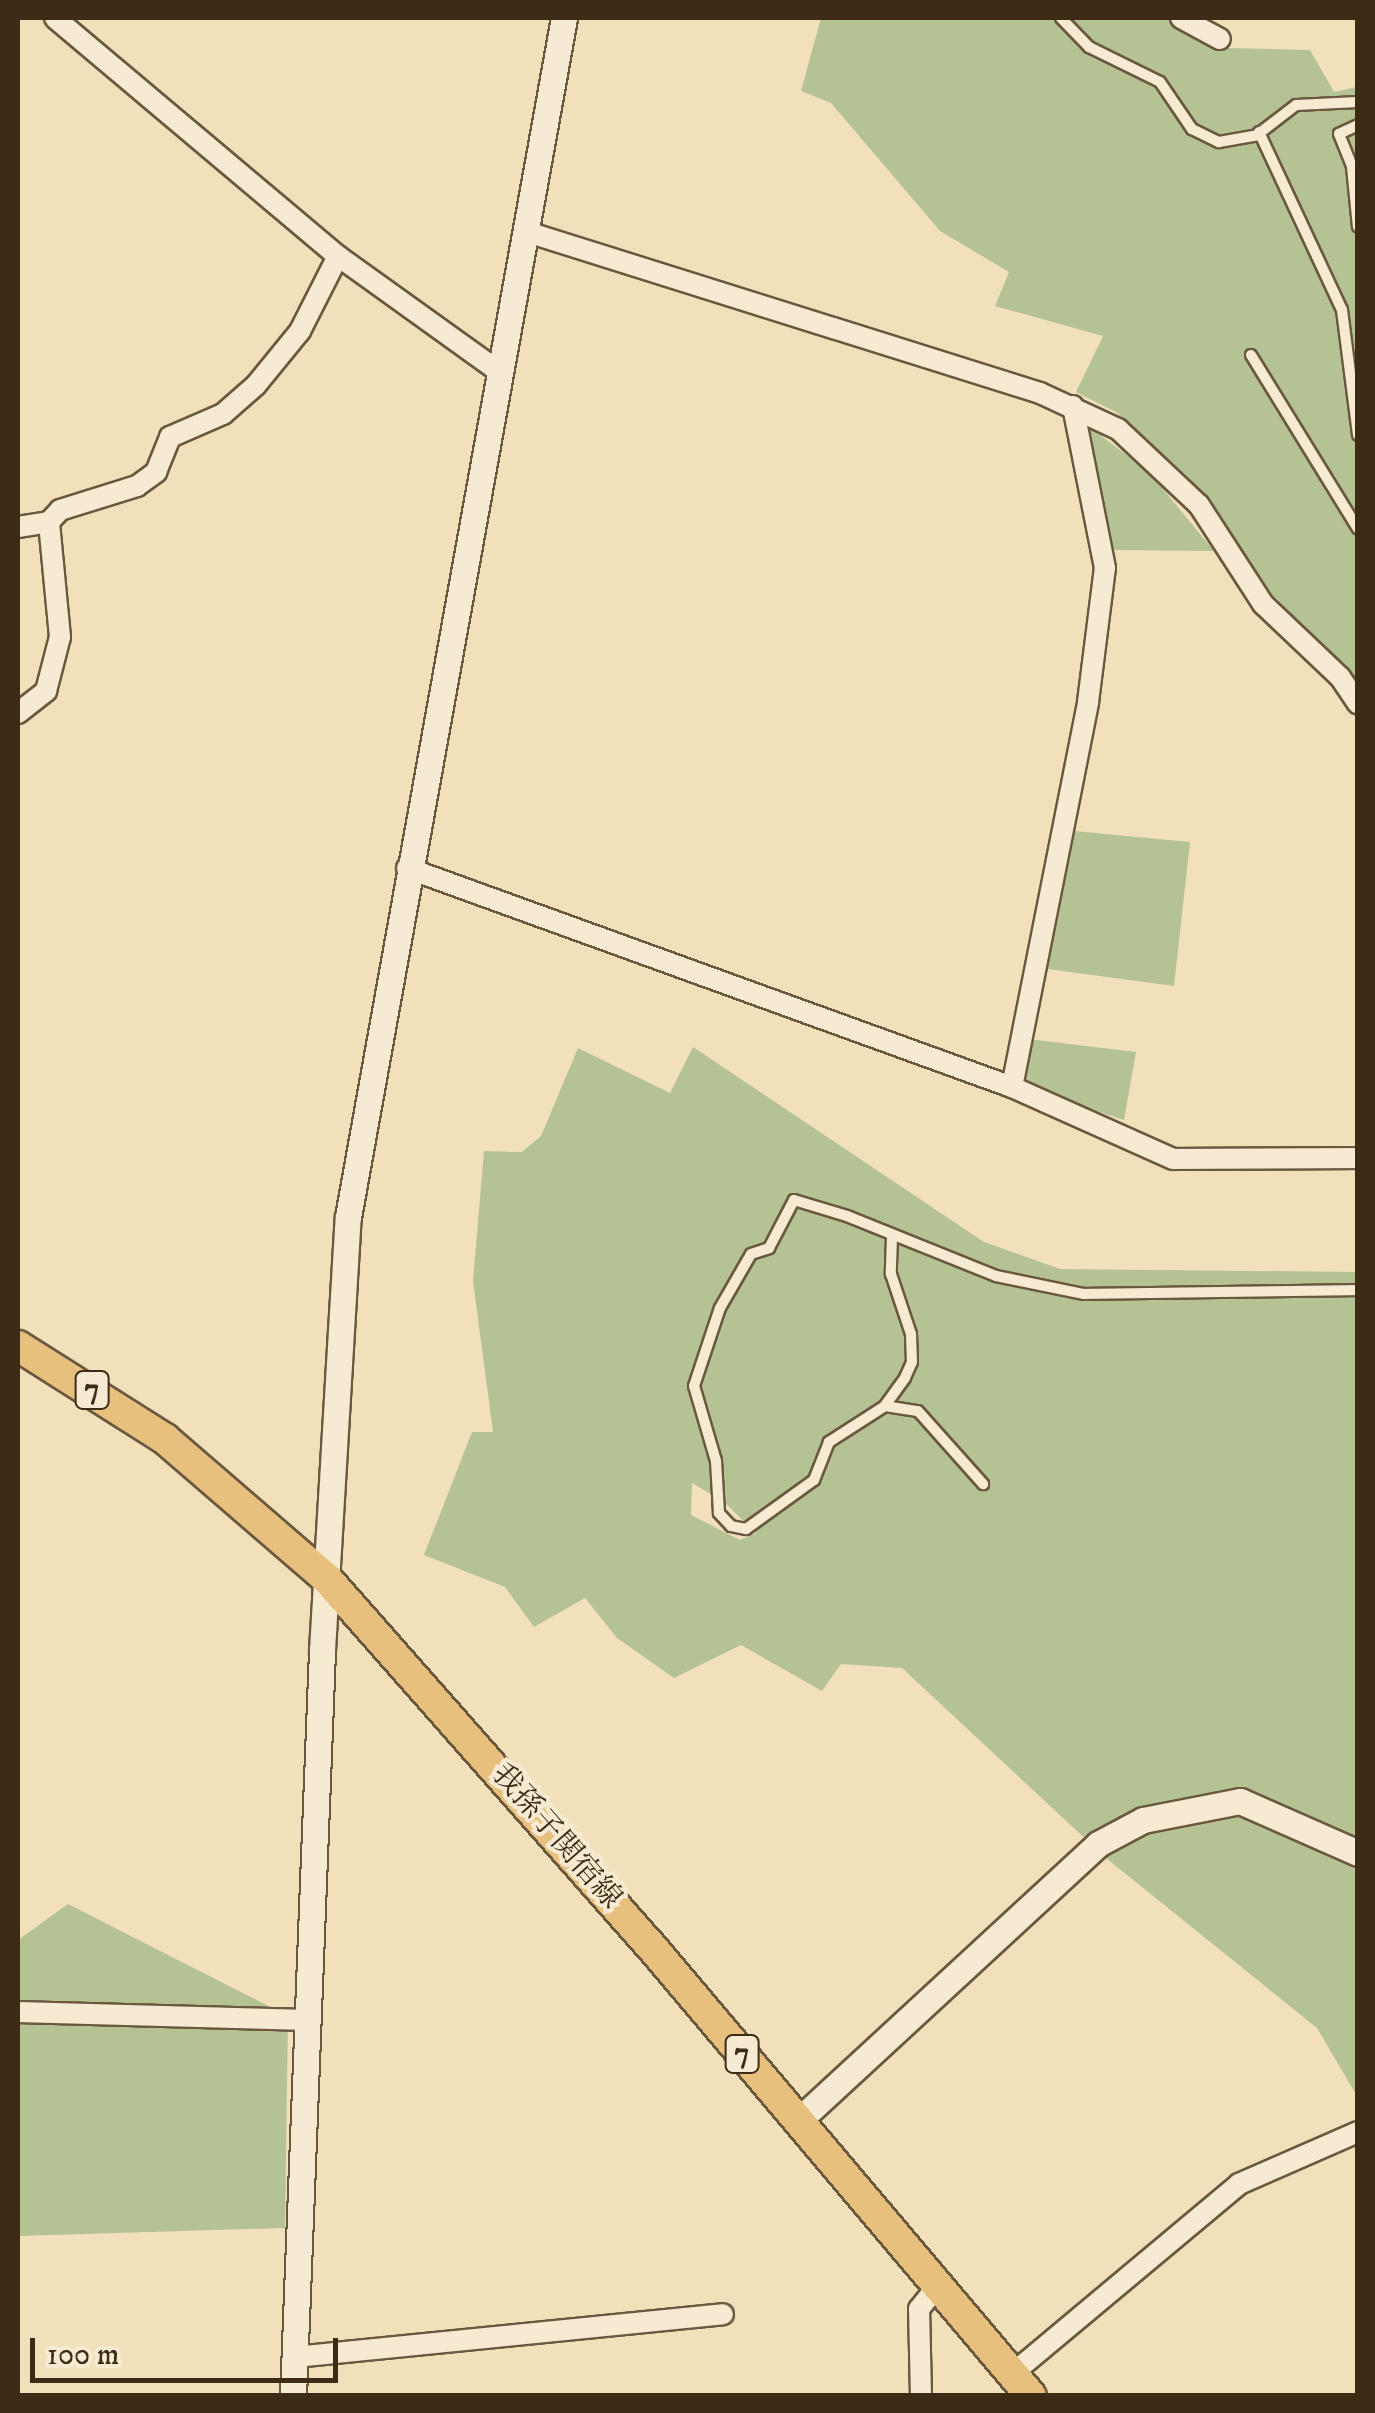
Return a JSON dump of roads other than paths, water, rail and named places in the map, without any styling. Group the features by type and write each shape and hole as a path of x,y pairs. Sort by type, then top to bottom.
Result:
{"main road":[{"name":"我孫子関宿線","path":"18,1346 164,1438 327,1580 1022,2385"}],"street":[{"path":"55,18 338,256 498,371"},
{"path":"294,2396 327,1580 348,1217 406,868 564,18"},
{"path":"1181,18 1220,39"},
{"path":"524,232 1072,406 1118,429 1198,505 1263,604 1340,677 1358,704"},
{"path":"18,527 49,522 60,510 137,486 156,472 170,438 223,414 256,384 300,331 338,256"},
{"path":"1012,1086 1088,702 1104,568 1072,406"},
{"path":"18,713 46,691 60,636 49,522"},
{"path":"406,868 1012,1086 1173,1159 1358,1158"},
{"path":"798,2121 1098,1844 1143,1820 1240,1802 1358,1853"},
{"path":"18,2012 307,2020"},
{"path":"1022,2385 1239,2184 1358,2132"},
{"path":"922,2396 919,2309 936,2288"},
{"path":"295,2357 723,2314"}],"lane":[{"path":"1061,18 1089,47 1160,82 1204,137 1236,140 1259,132 1296,105 1358,102"},
{"path":"1358,125 1338,134 1352,168 1358,228"},
{"path":"1259,132 1342,310 1358,435"},
{"path":"1251,355 1358,530"},
{"path":"892,1237 891,1274 911,1334 912,1362 885,1406 829,1442 814,1480 746,1529 731,1526 719,1512 716,1461 694,1386 720,1308 751,1254 770,1248 794,1200 996,1276 1084,1294 1358,1290"},
{"path":"885,1406 918,1410 954,1444 983,1484"}]}
